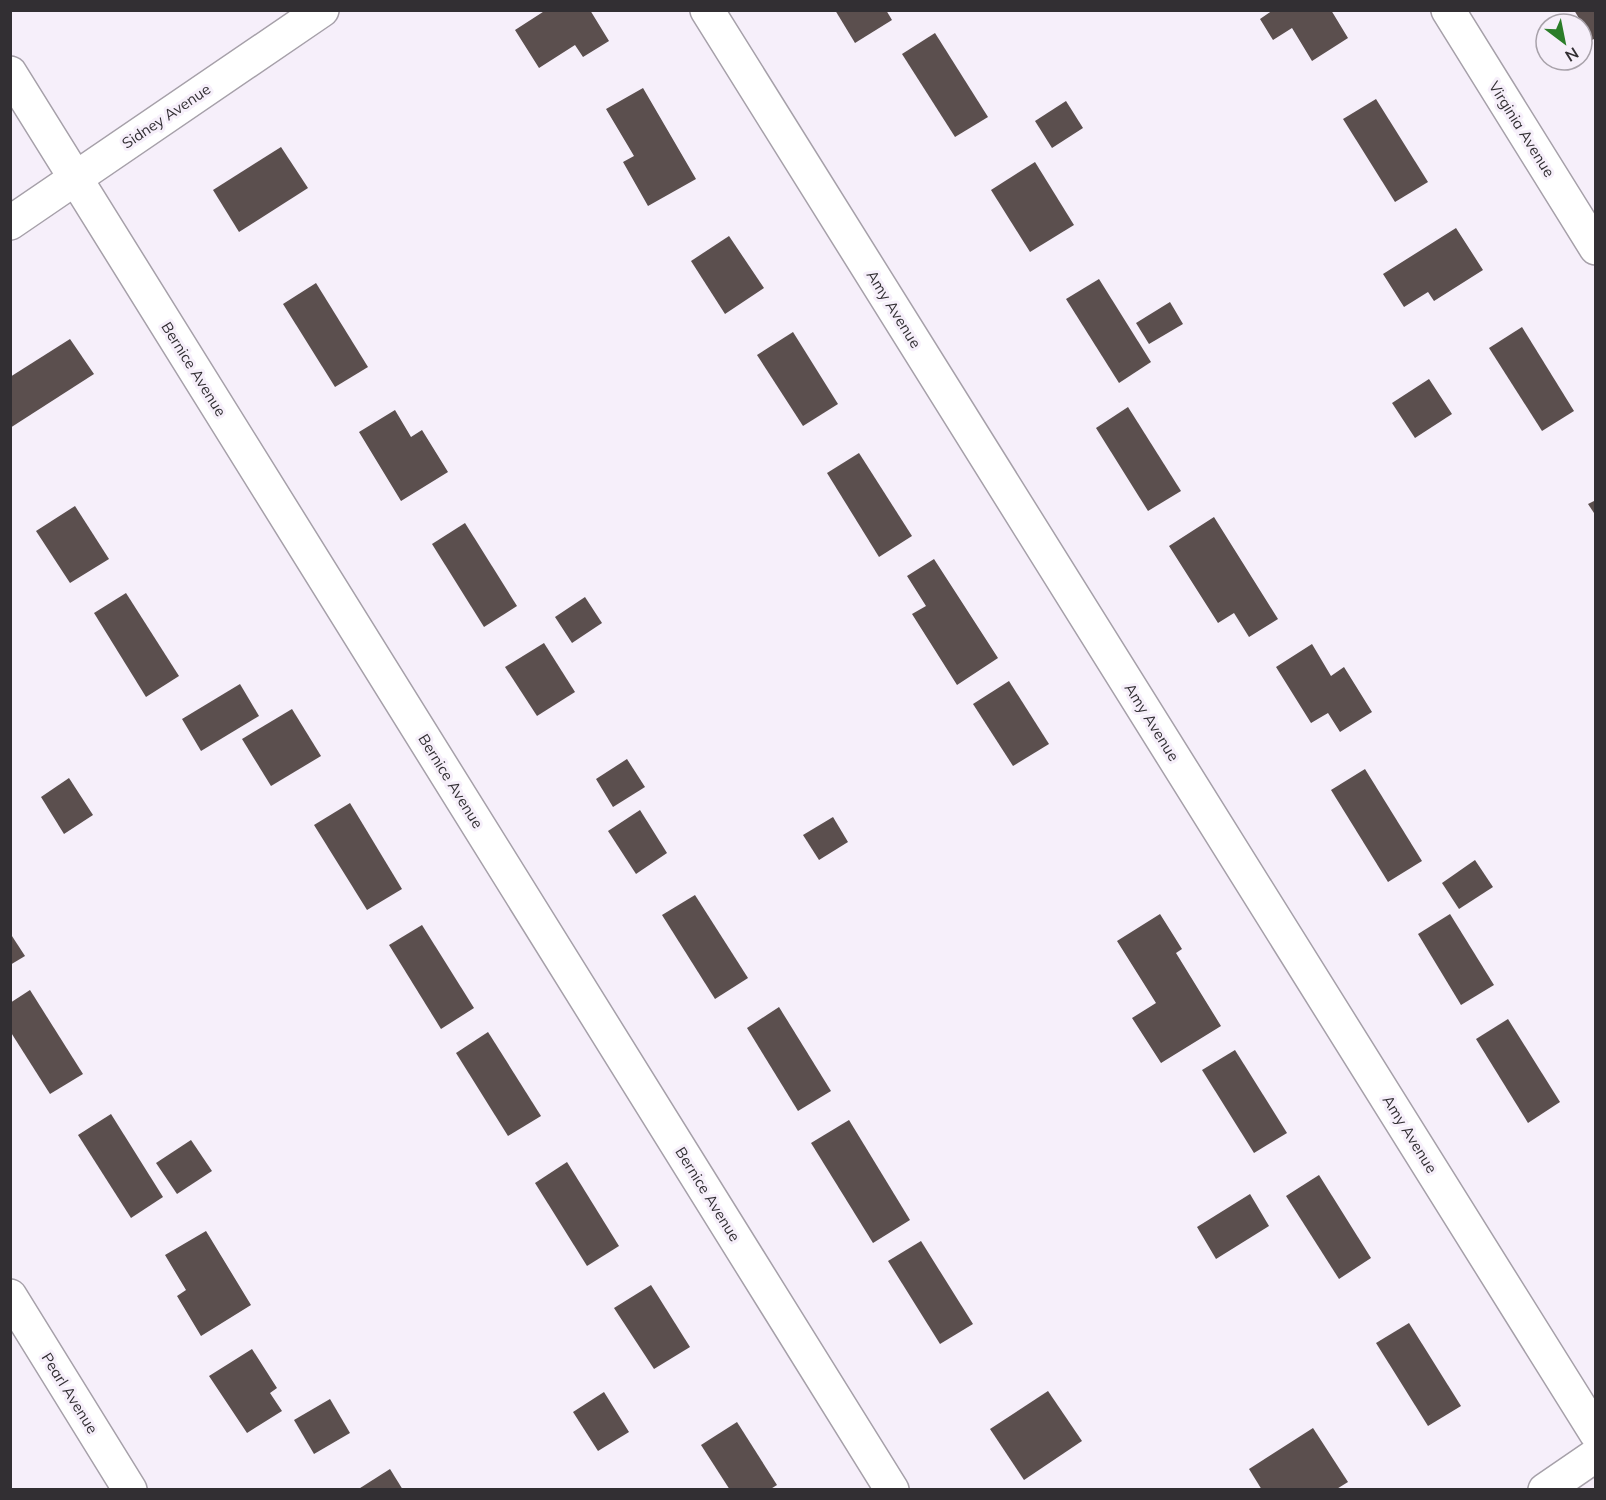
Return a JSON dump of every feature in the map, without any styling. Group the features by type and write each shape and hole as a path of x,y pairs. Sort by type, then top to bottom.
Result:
{"street":[{"name":"Sidney Avenue","path":"10,223 322,10"},
{"name":"Amy Avenue","path":"707,10 1596,1433"},
{"name":"Virginia Avenue","path":"1448,10 1596,248"},
{"name":"Bernice Avenue","path":"10,74 892,1490"},
{"name":"Pearl Avenue","path":"10,1296 130,1490"},
{"path":"1545,1490 1596,1455"}],"building":[{"path":"546,10 590,10 609,41 583,57 575,45 539,68 515,30"},
{"path":"835,10 886,10 892,20 855,43"},
{"path":"1273,10 1331,10 1348,38 1312,61 1292,28 1273,40 1260,19"},
{"path":"1574,10 1596,10 1596,38 1594,39 1594,12 1575,12"},
{"path":"935,33 988,117 955,137 902,54"},
{"path":"643,88 696,179 648,206 623,162 634,156 606,109"},
{"path":"1376,99 1428,182 1395,202 1343,119"},
{"path":"1066,101 1083,128 1052,148 1035,121"},
{"path":"281,147 308,188 239,232 213,190"},
{"path":"1035,162 1074,225 1030,252 991,190"},
{"path":"1456,228 1483,270 1434,301 1428,292 1404,307 1383,274"},
{"path":"729,236 764,288 725,314 691,261"},
{"path":"1099,279 1151,362 1119,383 1066,299"},
{"path":"316,283 368,367 335,387 283,304"},
{"path":"1170,302 1183,324 1149,344 1136,323"},
{"path":"1522,327 1574,411 1542,431 1489,348"},
{"path":"793,332 838,404 803,426 757,355"},
{"path":"70,339 94,374 10,428 10,377"},
{"path":"1429,379 1452,414 1415,438 1392,403"},
{"path":"1128,407 1181,491 1148,511 1096,428"},
{"path":"395,410 411,437 422,430 448,472 401,501 359,432"},
{"path":"859,453 912,536 879,557 827,473"},
{"path":"1596,500 1596,516 1588,504"},
{"path":"75,506 109,559 70,583 36,531"},
{"path":"1214,517 1278,619 1249,637 1234,613 1218,623 1169,546"},
{"path":"465,523 517,606 484,627 432,544"},
{"path":"934,559 998,658 957,685 912,614 926,606 907,576"},
{"path":"126,593 179,676 146,697 94,613"},
{"path":"585,597 602,623 572,643 555,617"},
{"path":"544,643 575,692 537,716 505,667"},
{"path":"1312,644 1331,676 1344,667 1372,712 1340,732 1328,713 1311,723 1276,667"},
{"path":"1009,681 1049,744 1013,766 973,704"},
{"path":"240,684 259,716 201,751 182,719"},
{"path":"292,709 321,756 271,786 242,739"},
{"path":"627,759 645,787 613,807 596,779"},
{"path":"1365,769 1422,861 1388,882 1331,790"},
{"path":"69,778 93,815 64,834 41,797"},
{"path":"350,803 402,889 367,910 314,825"},
{"path":"640,810 667,853 636,874 608,831"},
{"path":"833,817 848,842 819,860 803,835"},
{"path":"1475,860 1493,887 1459,909 1442,883"},
{"path":"695,895 748,978 715,999 662,915"},
{"path":"1160,914 1182,949 1176,953 1221,1026 1161,1063 1132,1018 1156,1003 1117,941"},
{"path":"1450,914 1494,985 1461,1005 1418,934"},
{"path":"422,925 474,1008 441,1029 389,945"},
{"path":"10,933 25,956 10,965"},
{"path":"30,990 83,1074 50,1094 10,1031 10,1003"},
{"path":"779,1007 831,1091 798,1111 747,1028"},
{"path":"1508,1019 1560,1102 1528,1123 1476,1039"},
{"path":"488,1032 541,1116 508,1136 456,1053"},
{"path":"1235,1050 1287,1133 1254,1153 1202,1070"},
{"path":"111,1114 163,1197 131,1218 78,1135"},
{"path":"849,1120 910,1220 873,1243 811,1143"},
{"path":"191,1140 212,1171 177,1194 156,1163"},
{"path":"567,1162 619,1246 587,1266 535,1183"},
{"path":"1319,1175 1371,1258 1339,1279 1286,1196"},
{"path":"1250,1194 1269,1226 1216,1259 1197,1227"},
{"path":"206,1231 251,1305 201,1336 177,1296 186,1290 165,1255"},
{"path":"921,1241 973,1324 940,1344 888,1261"},
{"path":"651,1285 690,1347 654,1369 614,1308"},
{"path":"1409,1323 1461,1406 1428,1426 1376,1343"},
{"path":"252,1349 277,1388 270,1393 282,1411 247,1433 209,1376"},
{"path":"1048,1391 1082,1441 1024,1480 990,1429"},
{"path":"604,1392 629,1432 598,1451 573,1412"},
{"path":"330,1399 350,1433 314,1454 294,1420"},
{"path":"737,1422 777,1485 769,1490 730,1490 701,1445"},
{"path":"1313,1428 1348,1482 1335,1490 1262,1490 1249,1469"},
{"path":"390,1469 403,1490 357,1490"}]}
